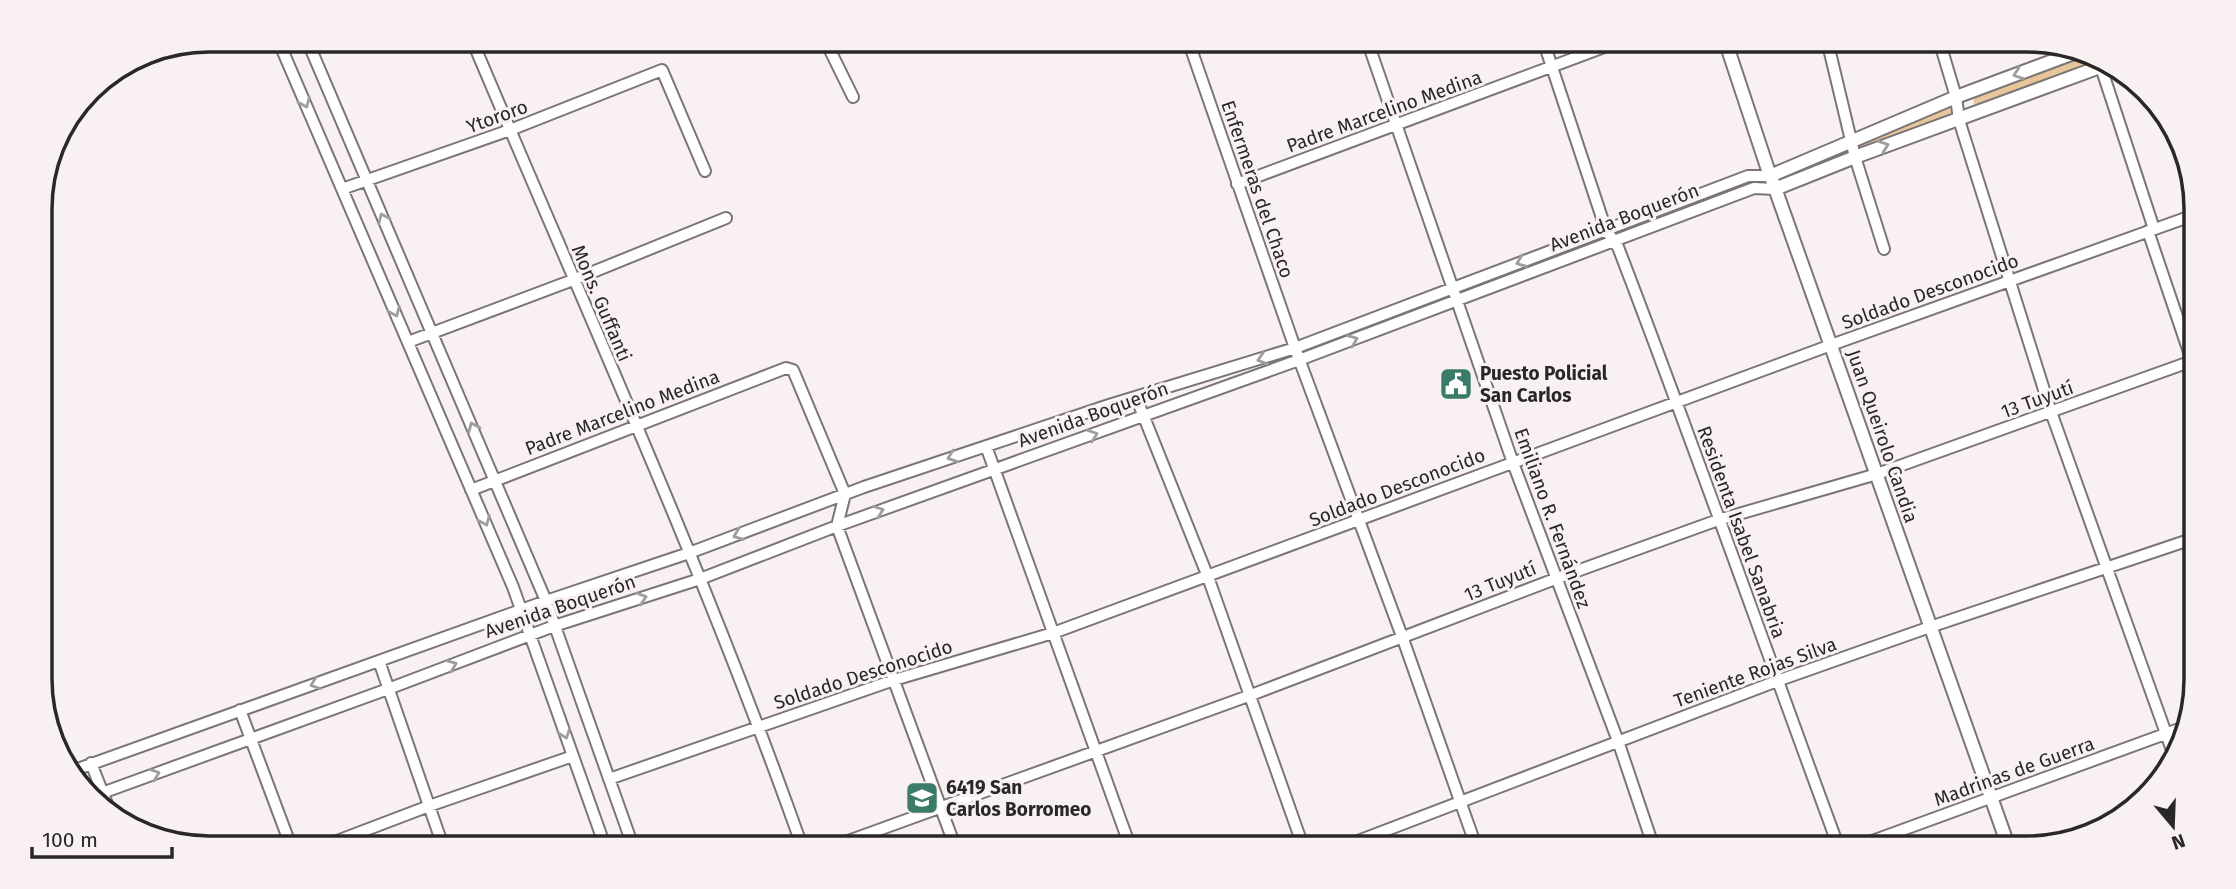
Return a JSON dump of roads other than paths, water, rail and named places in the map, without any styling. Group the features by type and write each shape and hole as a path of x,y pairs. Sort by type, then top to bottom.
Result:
{"street":[{"name":"Enfermeras del Chaco","path":"1192,52 1299,360 1360,520 1472,836"},
{"name":"Emiliano R. Fernández","path":"1371,52 1513,463 1618,741 1650,836"},
{"name":"Residenta Isabel Sanabria","path":"1547,52 1606,230 1614,241 1678,402 1718,520 1835,836"},
{"name":"Padre Marcelino Medina","path":"1237,184 1591,52"},
{"name":"Juan Queirolo Candia","path":"1729,52 1770,176 2005,836"},
{"path":"1830,52 1855,157 1884,249"},
{"path":"1943,52 1956,97 1959,120 2009,281 2106,569 2169,743"},
{"path":"287,53 342,189 521,610 601,836"},
{"path":"313,53 546,601 629,836"},
{"name":"Mons. Guffanti","path":"477,53 700,579 760,726 798,836"},
{"path":"831,53 853,97"},
{"name":"Avenida Boquerón","path":"80,768 546,601 689,553 845,494 1136,397 1295,348 1748,176 1770,176 1956,97 2062,57"},
{"name":"Avenida Boquerón","path":"103,792 554,626 700,579 837,526 1299,360 1754,188 1775,189 2093,68"},
{"name":"Ytororo","path":"342,189 510,130 662,70 705,170"},
{"path":"2105,74 2184,335"},
{"path":"408,342 573,280 726,218"},
{"name":"Soldado Desconocido","path":"609,779 894,680 1053,633 1831,345 2184,218"},
{"name":"13 Tuyutí","path":"863,836 1403,639 1555,579 1718,520 1877,474 2184,364"},
{"name":"Padre Marcelino Medina","path":"471,489 636,428 786,368 793,370 845,494"},
{"path":"1136,397 1208,577 1300,836"},
{"path":"986,446 1126,836"},
{"path":"845,494 837,526 951,836"},
{"name":"Teniente Rojas Silva","path":"1370,836 1777,681 2184,542"},
{"path":"379,661 439,836"},
{"path":"240,710 287,836"},
{"name":"Madrinas de Guerra","path":"1886,836 2175,731"},
{"path":"350,836 573,756"},
{"path":"92,763 105,797"}],"place":[{"name":"Puesto Policial San Carlos","path":"1456,384"},
{"name":"6419 San Carlos Borromeo","path":"922,798"}]}
